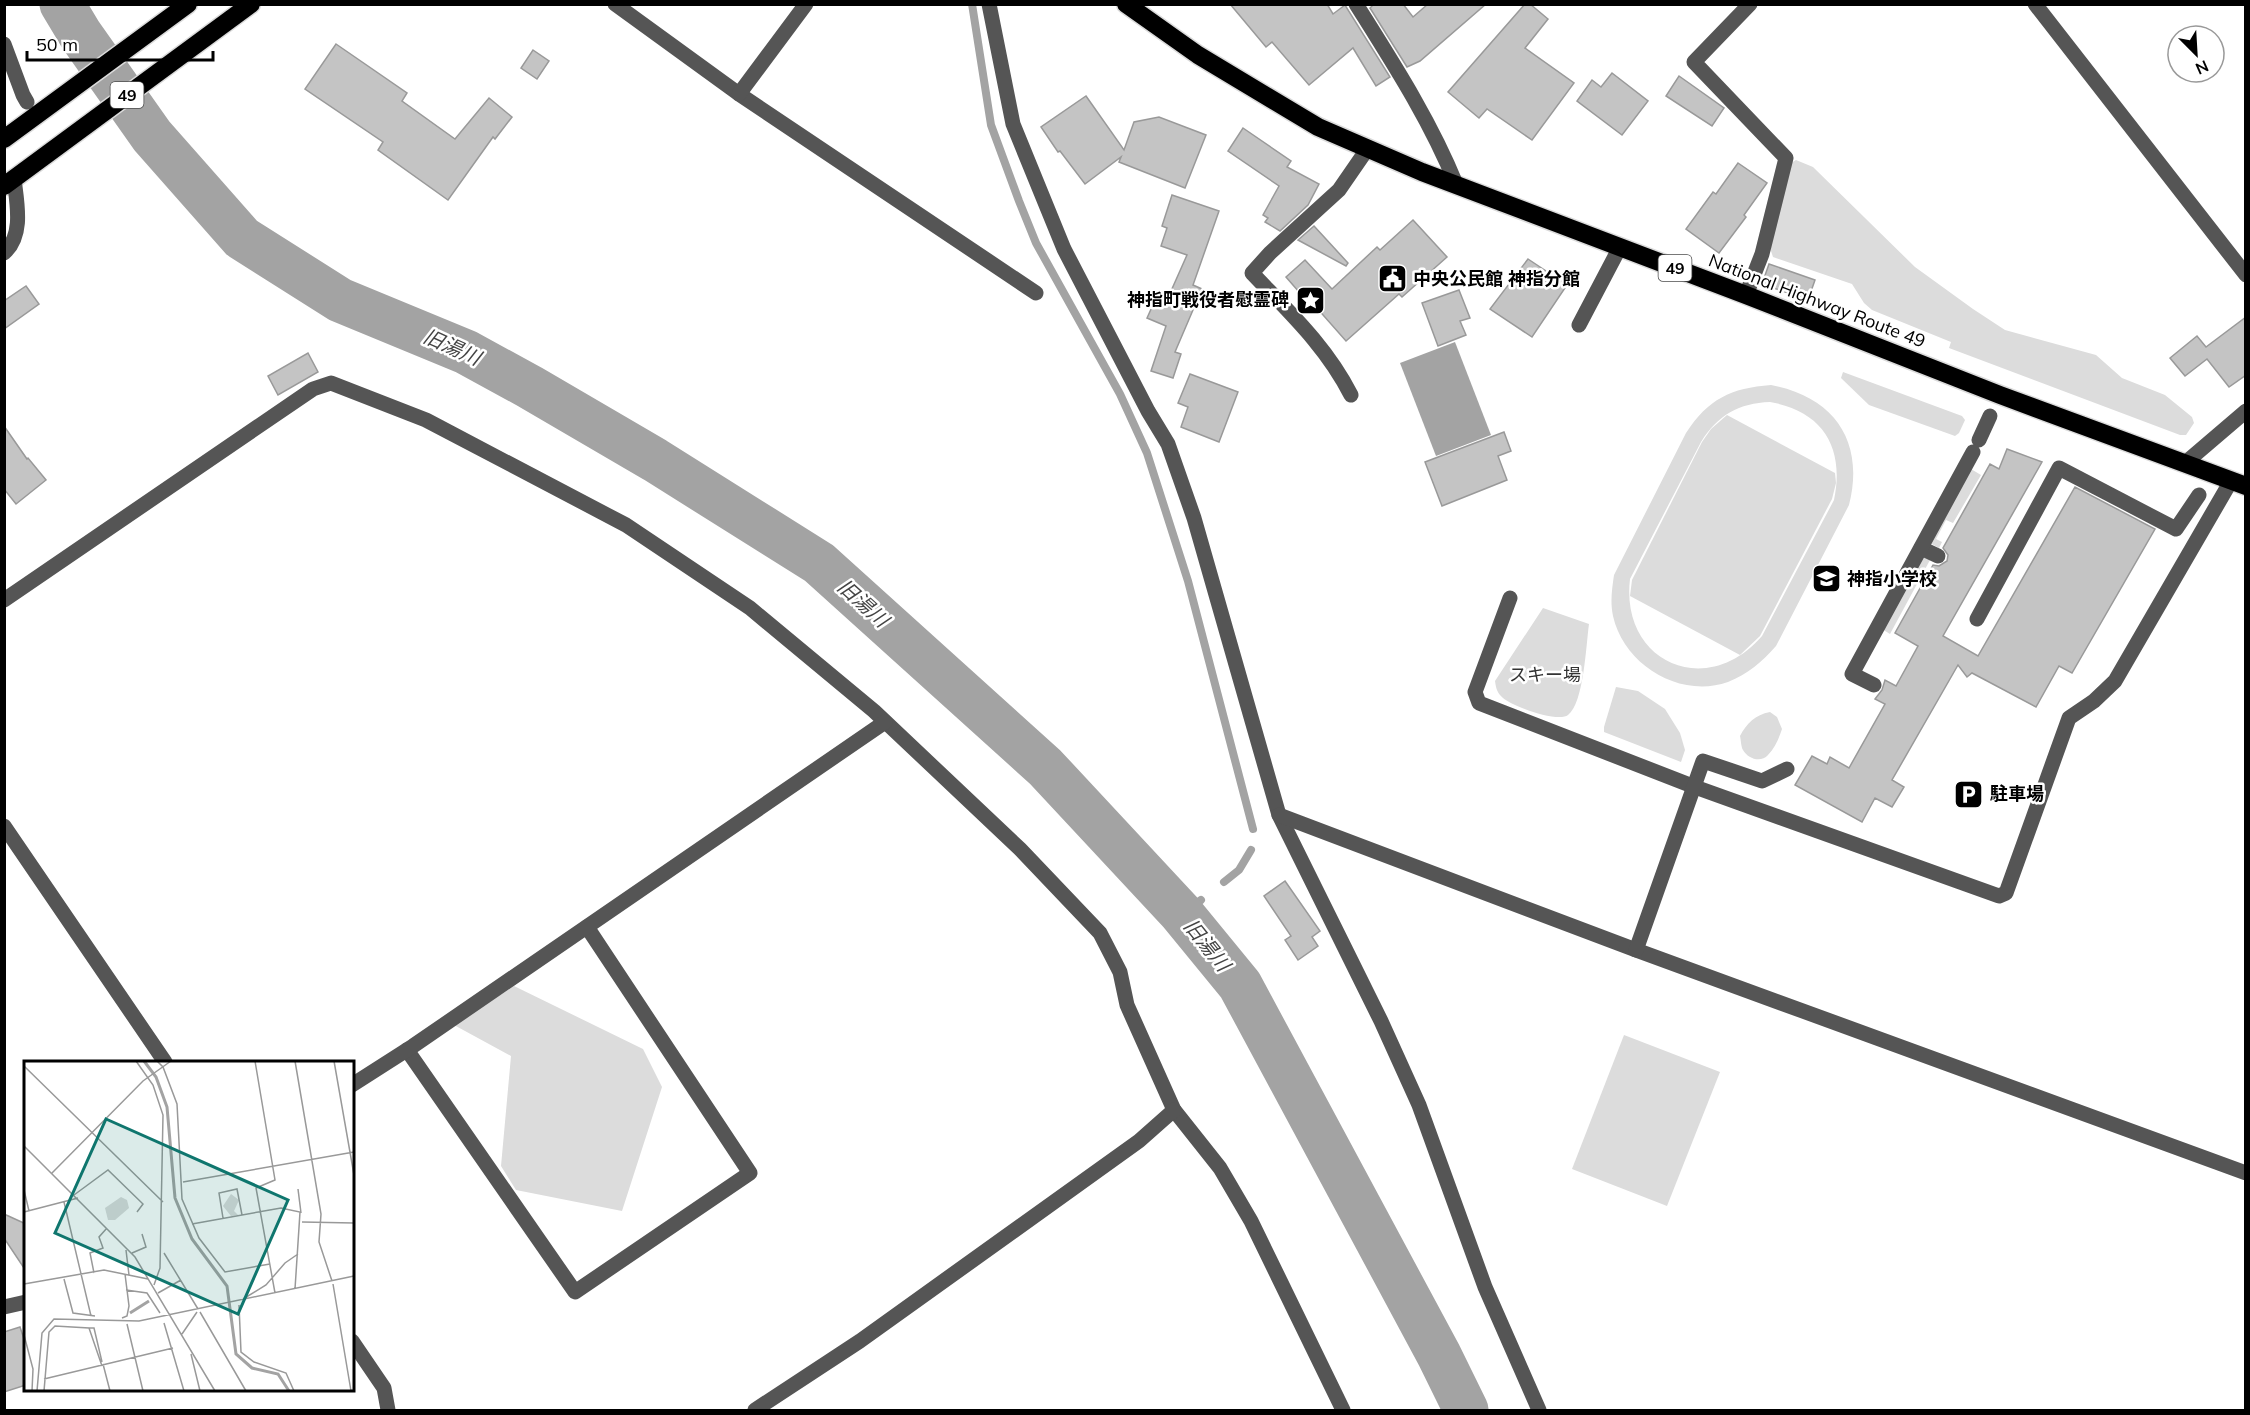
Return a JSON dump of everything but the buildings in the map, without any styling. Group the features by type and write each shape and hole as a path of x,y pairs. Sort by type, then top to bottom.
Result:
{"highway":[{"name":"49","path":"9,183 251,4"},
{"name":"National Highway Route 49","path":"1126,4 1198,55 1318,127 1456,184 2000,395 2239,484"},
{"name":"49","path":"4,139 32,109 182,9"}],"street":[{"path":"615,4 739,94 1036,293"},
{"path":"739,94 806,4"},
{"path":"989,4 1012,124 1064,249 1148,411 1168,444 1194,518 1280,815 1381,1021 1419,1105 1485,1287 1539,1410"},
{"path":"1356,4 1416,100 1440,144 1456,184"},
{"path":"1746,295 1762,254 1786,158 1694,62 1750,4"},
{"path":"2035,4 2246,275"},
{"path":"4,44 22,95 32,109"},
{"path":"1351,395 1322,347 1252,273 1270,253 1339,190 1368,148"},
{"path":"4,253 13,245 18,221 9,183"},
{"path":"1579,326 1620,247"},
{"path":"4,600 313,389 331,383 426,420 626,525 750,608 885,722 1020,849 1100,933 1120,972 1127,1005 1174,1110 1220,1168 1251,1221 1343,1410"},
{"path":"2184,465 2246,411"},
{"path":"1874,685 1852,674 1976,446 1990,416"},
{"path":"1977,619 2060,468 2176,529 2199,495"},
{"path":"1510,598 1475,692 1479,703 1695,787 1999,896 2006,894 2069,718 2094,701 2115,681 2239,484"},
{"path":"1921,548 1938,556"},
{"path":"354,1084 407,1050 885,722"},
{"path":"1636,950 1703,760 1762,782 1787,769"},
{"path":"1280,815 1636,950 2246,1173"},
{"path":"4,826 164,1061"},
{"path":"407,1050 576,1292 750,1173 586,927"},
{"path":"755,1410 860,1341 1139,1141 1174,1110"},
{"path":"4,1307 24,1302"},
{"path":"354,1344 384,1388 388,1410"}],"green space":[{"path":"1796,160 1813,167 1915,267 2005,330 2096,355 2122,378 2165,395 2192,417 2194,423 2186,435 2180,435 1949,348 1951,342 1872,310 1864,303 1852,284 1773,257 1771,241 1791,163"},
{"path":"1843,372 1962,416 1965,420 1959,433 1955,436 1869,405 1841,378"},
{"path":"1771,385 1793,391 1812,400 1828,412 1840,426 1853,461 1853,482 1849,505 1776,646 1754,667 1728,682 1710,686 1691,686 1673,682 1642,663 1619,634 1612,606 1614,575 1694,421 1722,397","holes":["1770,402 1804,414 1816,423 1826,435 1833,449 1837,481 1834,500 1762,636 1740,655 1717,666 1693,668 1672,663 1653,651 1639,632 1631,608 1630,579 1701,442 1715,424 1730,412 1749,405"]},
{"path":"1727,415 1835,473 1836,483 1832,499 1760,636 1740,655 1630,596 1632,580 1702,442 1711,429"},
{"path":"1971,469 1981,475 1953,523 1946,520 1936,539 1942,542 1939,548 1930,543"},
{"path":"1922,555 1930,560 1890,634 1882,629"},
{"name":"スキー場","path":"1543,608 1589,624 1578,699 1568,715 1563,717 1535,713 1516,705 1501,696 1495,684"},
{"path":"1616,687 1638,691 1665,709 1680,733 1685,750 1681,762 1604,732"},
{"path":"1770,712 1777,717 1782,729 1780,736 1773,749 1765,757 1751,758 1743,750 1740,736 1752,720"},
{"path":"514,986 643,1049 662,1087 622,1211 516,1190 501,1166 511,1056 454,1025"},
{"path":"1624,1035 1720,1072 1667,1206 1572,1169"}],"shaded area":[{"path":"1455,342 1491,435 1436,456 1400,363"}],"waterway":[{"name":"旧湯川","path":"62,4 80,34 152,136 242,238 340,300 466,352 530,387 655,460 819,563 1045,767 1181,913 1240,985 1439,1355 1466,1410"},
{"path":"972,4 991,125 1036,243 1120,394 1147,453 1188,581 1253,829"},
{"path":"1224,882 1239,870 1251,850"},
{"path":"1182,915 1201,900"}],"place":[{"name":"中央公民館 神指分館","path":"1392,279"},
{"name":"神指町戦役者慰霊碑","path":"1310,300"},
{"name":"神指小学校","path":"1826,579"},
{"name":"駐車場","path":"1969,794"}]}
